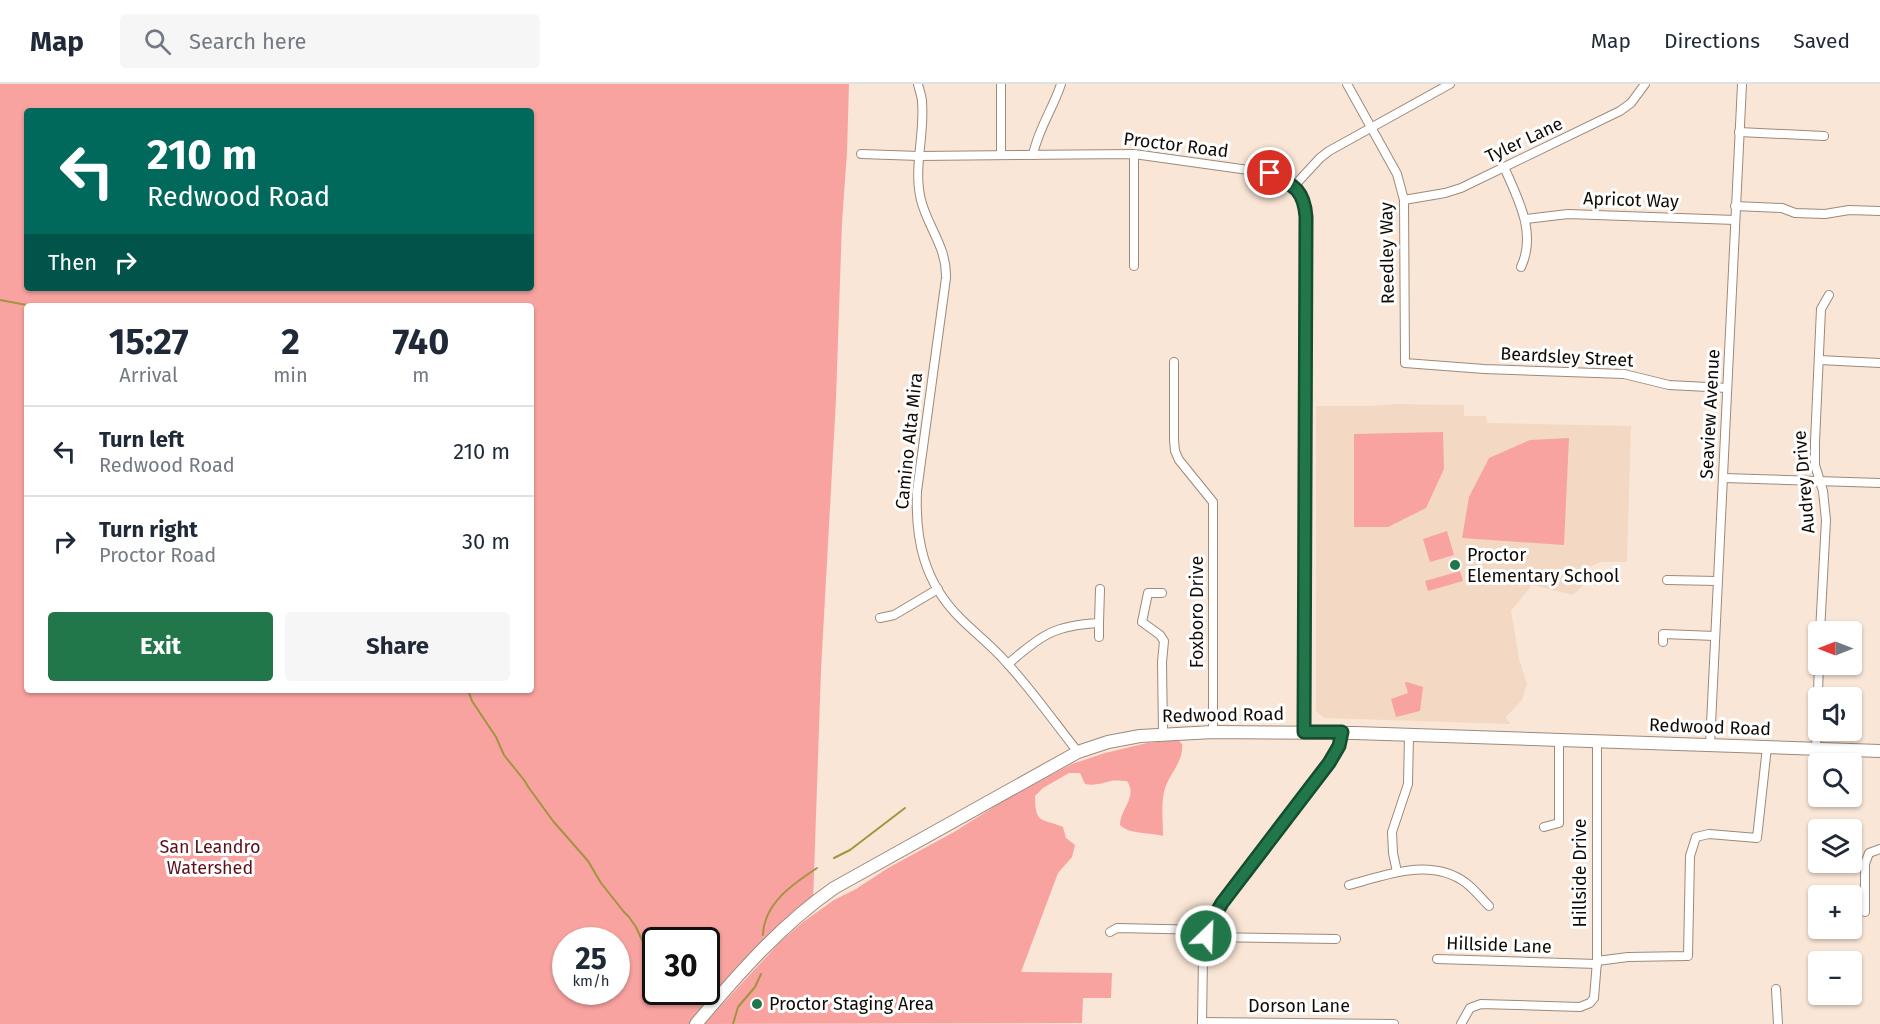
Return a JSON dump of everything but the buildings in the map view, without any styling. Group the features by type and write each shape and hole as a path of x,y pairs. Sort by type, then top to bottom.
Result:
{"main road":[{"name":"Redwood Road","path":"696,1024 766,945 820,898 849,879 1078,752 1130,737 1213,732 1342,732 1880,751"}],"street":[{"name":"Camino Alta Mira","path":"918,84 922,102 919,156 921,199 942,249 946,265 917,492 918,538 927,569 938,589 959,617 1008,663 1078,752"},
{"path":"1001,84 1001,154"},
{"path":"1033,155 1038,133 1061,84"},
{"name":"Reedley Way","path":"1347,84 1397,174 1404,200 1405,363"},
{"path":"1304,732 1306,217 1303,199 1295,185 1325,154 1450,84"},
{"name":"Tyler Lane","path":"1404,200 1445,193 1504,167 1620,111 1635,98 1645,84"},
{"name":"Seaview Avenue","path":"1710,745 1742,84"},
{"path":"1739,132 1824,136"},
{"name":"Proctor Road","path":"861,154 919,156 1134,154 1270,173 1295,185"},
{"path":"1134,154 1134,266"},
{"path":"1504,167 1526,219 1527,243 1521,267"},
{"path":"1735,206 1782,208 1795,213 1880,211"},
{"name":"Apricot Way","path":"1526,219 1568,214 1735,220"},
{"name":"Audrey Drive","path":"1821,621 1826,520 1815,453 1821,309 1829,295"},
{"path":"1819,360 1880,363"},
{"name":"Foxboro Drive","path":"1174,362 1175,451 1179,460 1213,502 1213,732"},
{"name":"Beardsley Street","path":"1405,363 1484,369 1624,374 1669,385 1727,388"},
{"path":"1724,478 1880,483"},
{"path":"1668,580 1717,581"},
{"path":"880,618 894,615 938,589"},
{"path":"1099,637 1100,589"},
{"path":"1162,593 1148,593 1142,619 1144,624 1160,635 1164,641 1163,734"},
{"path":"1008,663 1030,645 1054,630 1079,624 1099,623"},
{"path":"1663,642 1663,634 1715,636"},
{"path":"1816,748 1819,675"},
{"path":"1202,1023 1203,956 1207,933 1215,914 1329,763 1339,746 1342,732"},
{"path":"1397,872 1392,838 1394,824 1408,784 1409,735"},
{"path":"1544,827 1559,823 1559,740"},
{"name":"Hillside Drive","path":"1461,1024 1470,1008 1481,1004 1580,1007 1590,1003 1595,993 1597,741"},
{"name":"Hillside Lane","path":"1437,959 1597,962 1628,957 1688,956 1690,856 1696,837 1709,834 1757,838 1767,747"},
{"path":"1865,912 1865,864 1869,853 1880,849"},
{"path":"1349,885 1397,872 1436,871 1451,875 1466,883 1489,906"},
{"path":"1110,932 1117,928 1336,939"},
{"path":"1776,989 1778,1024"},
{"name":"Dorson Lane","path":"1202,1023 1394,1024"}],"shaded area":[{"name":"Proctor Elementary School","path":"1464,405 1464,416 1486,416 1487,423 1631,426 1627,562 1600,562 1589,567 1582,587 1573,595 1532,585 1511,611 1519,659 1527,684 1522,700 1506,717 1510,724 1324,718 1316,711 1316,406"}],"green space":[{"name":"San Leandro Watershed","path":"0,84 849,84 836,399 821,670 813,903 720,999 720,927 642,927 642,1005 714,1005 696,1024 0,1024"},
{"path":"1443,432 1444,469 1426,508 1388,527 1354,527 1354,434"},
{"path":"1569,438 1564,545 1462,538 1469,497 1489,458 1530,440"},
{"path":"1447,531 1454,555 1430,562 1423,539"},
{"path":"1460,571 1463,581 1428,591 1425,581"},
{"path":"1405,683 1423,687 1420,711 1396,717 1391,699 1408,693"},
{"path":"1178,740 1182,744 1181,757 1163,797 1163,836 1135,832 1120,825 1131,792 1127,781 1089,785 1085,784 1080,773 1069,773 1043,788 1035,796 1038,816 1063,827 1066,838 1075,845 1072,857 1058,873 1021,972 1112,973 1111,998 1083,998 1082,1023 704,1024 780,942 834,900 954,832 1016,793 1072,764 1147,743"}],"waterway":[{"path":"0,300 24,304"},
{"path":"469,693 496,737 504,755 553,821 588,861 601,883 636,927 642,940"},
{"path":"834,858 850,850 905,808"},
{"path":"763,935 768,913 774,904 790,888 817,868"},
{"path":"733,1024 738,1007 755,987 761,974"}],"place":[{"name":"Proctor Elementary School","path":"1455,565"},
{"name":"Proctor Staging Area","path":"757,1004"}],"route":[{"path":"1206,936 1222,903 1329,763 1339,746 1342,732 1304,732 1306,217 1303,199 1295,185 1270,173"}]}
